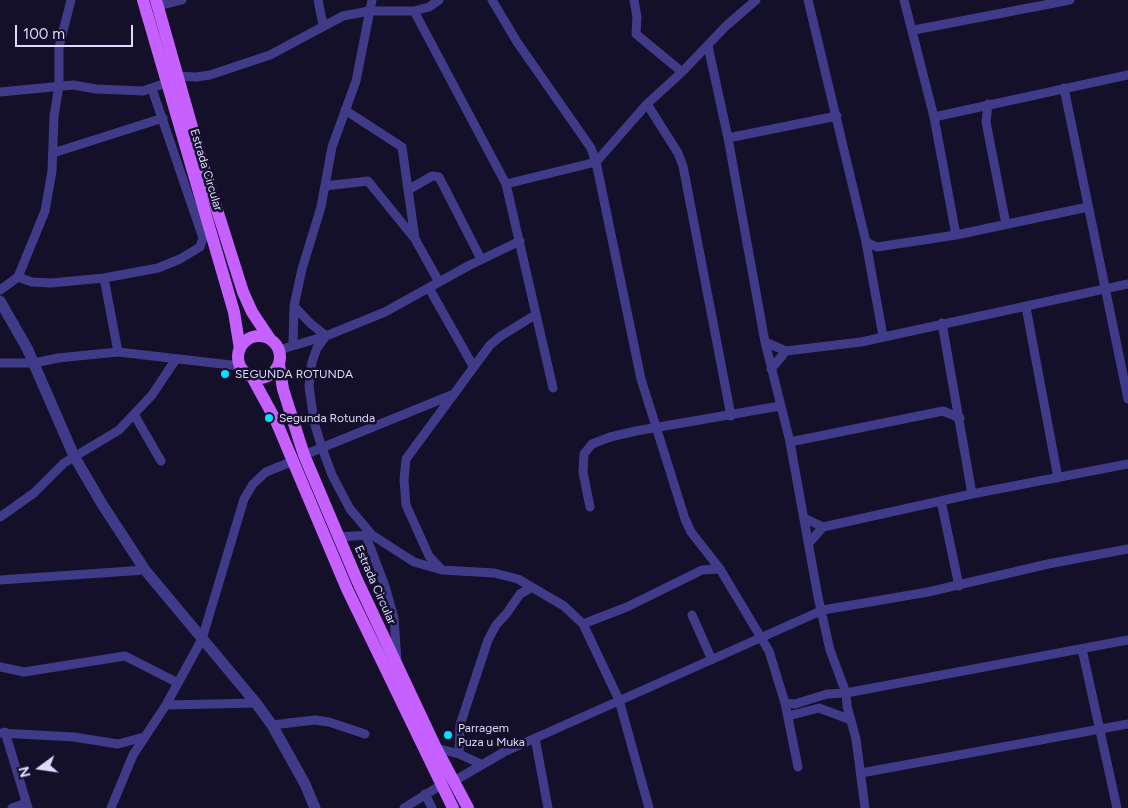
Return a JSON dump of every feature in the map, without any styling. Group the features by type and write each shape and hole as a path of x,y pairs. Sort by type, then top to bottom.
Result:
{"main road":[{"name":"Estrada Circular","path":"142,0 234,312 240,349"},
{"name":"Estrada Circular","path":"157,3 182,93 243,292 252,312 270,339"},
{"path":"256,336 270,339 279,350 279,365 268,377 252,377 240,366 240,349 244,343 256,336"},
{"name":"Estrada Circular","path":"279,365 298,458 347,589 453,808"},
{"name":"Estrada Circular","path":"252,377 298,458 339,538 436,748 468,808"}],"street":[{"path":"0,290 18,277 45,211 54,116 59,86 58,47 71,7 71,0"},
{"path":"157,3 182,0"},
{"path":"318,0 323,25"},
{"path":"293,345 294,306 325,186 332,147 356,81 372,0"},
{"path":"177,76 196,77 270,55 343,16 370,11 414,11 439,0"},
{"path":"492,0 517,42 591,148 596,162 621,292 641,379 655,430 684,519 691,532 720,569 769,651 785,703 798,767"},
{"path":"634,0 637,17 636,34 682,72"},
{"path":"506,184 596,162 647,104 682,72 726,26 756,0"},
{"path":"808,0 866,242 884,336"},
{"path":"904,0 914,30 934,118 956,235"},
{"path":"914,30 1070,0"},
{"path":"414,11 506,184 553,388"},
{"path":"708,46 728,138 765,342 790,442 830,650 846,693 861,773 865,808"},
{"path":"934,118 988,104 1128,75"},
{"path":"182,93 196,77"},
{"path":"0,92 73,85 96,89 152,89 166,83"},
{"path":"1064,88 1128,399"},
{"path":"18,277 32,282 51,284 104,278 158,268 195,250 202,242 152,89"},
{"path":"647,104 678,152 683,166 731,416"},
{"path":"988,104 986,122 1006,224"},
{"path":"972,109 986,122"},
{"path":"345,110 402,147 415,239"},
{"path":"728,138 837,116"},
{"path":"52,153 163,118"},
{"path":"408,190 432,176 439,177 480,259"},
{"path":"325,186 368,181 415,239 439,282"},
{"path":"868,257 877,248 956,235 1088,207"},
{"path":"279,350 326,336 385,312 480,259 520,241"},
{"path":"866,242 877,248"},
{"path":"104,278 118,352"},
{"path":"765,342 786,351 860,342 1128,284"},
{"path":"428,288 473,366"},
{"path":"0,301 34,363 74,456 145,570 256,703 272,725 305,784 315,808"},
{"path":"294,306 326,336"},
{"path":"1026,307 1058,478"},
{"path":"442,570 429,556 406,505 404,480 406,459 490,345 501,336 536,315"},
{"path":"942,323 972,494"},
{"path":"326,336 317,348 312,362 309,386 314,422 322,448 345,502 369,535 386,586 394,618 398,666"},
{"path":"771,369 786,351"},
{"path":"0,363 34,363 58,358 118,352 240,366"},
{"path":"0,517 27,498 74,456 102,441 135,416 176,359"},
{"path":"111,808 133,755 166,706 202,639 212,611 244,499 253,484 266,472 455,394"},
{"path":"790,442 942,410 956,396"},
{"path":"590,507 583,472 586,449 610,437 780,406"},
{"path":"942,410 960,418"},
{"path":"135,416 160,461"},
{"path":"809,543 823,528 972,494 1128,464"},
{"path":"941,501 959,586"},
{"path":"804,518 823,528"},
{"path":"339,538 369,535 414,562 442,570 494,573 518,579 564,606 584,624 620,700 649,808"},
{"path":"454,781 481,764 535,738 823,610 959,586 1048,564 1128,549"},
{"path":"702,570 708,552"},
{"path":"584,624 627,607 702,570 720,569"},
{"path":"0,580 145,570"},
{"path":"459,754 460,725 488,640 496,625 520,594 532,587"},
{"path":"692,615 712,660"},
{"path":"785,703 795,704 827,694 846,693 1128,640"},
{"path":"1082,649 1117,808"},
{"path":"0,667 24,672 125,656 178,683"},
{"path":"166,706 256,703"},
{"path":"788,716 819,708 851,720"},
{"path":"272,725 322,721 365,734"},
{"path":"861,773 1128,724"},
{"path":"12,808 27,805 11,747 3,732 21,732 118,744 144,737"},
{"path":"11,747 21,732"},
{"path":"535,738 548,808"},
{"path":"118,744 133,755"},
{"path":"436,748 459,754 481,764"},
{"path":"404,808 441,785"},
{"path":"425,794 432,808"}],"place":[{"name":"SEGUNDA ROTUNDA","path":"225,374"},
{"name":"Segunda Rotunda","path":"269,418"},
{"name":"Parragem Puza u Muka","path":"448,735"}]}
